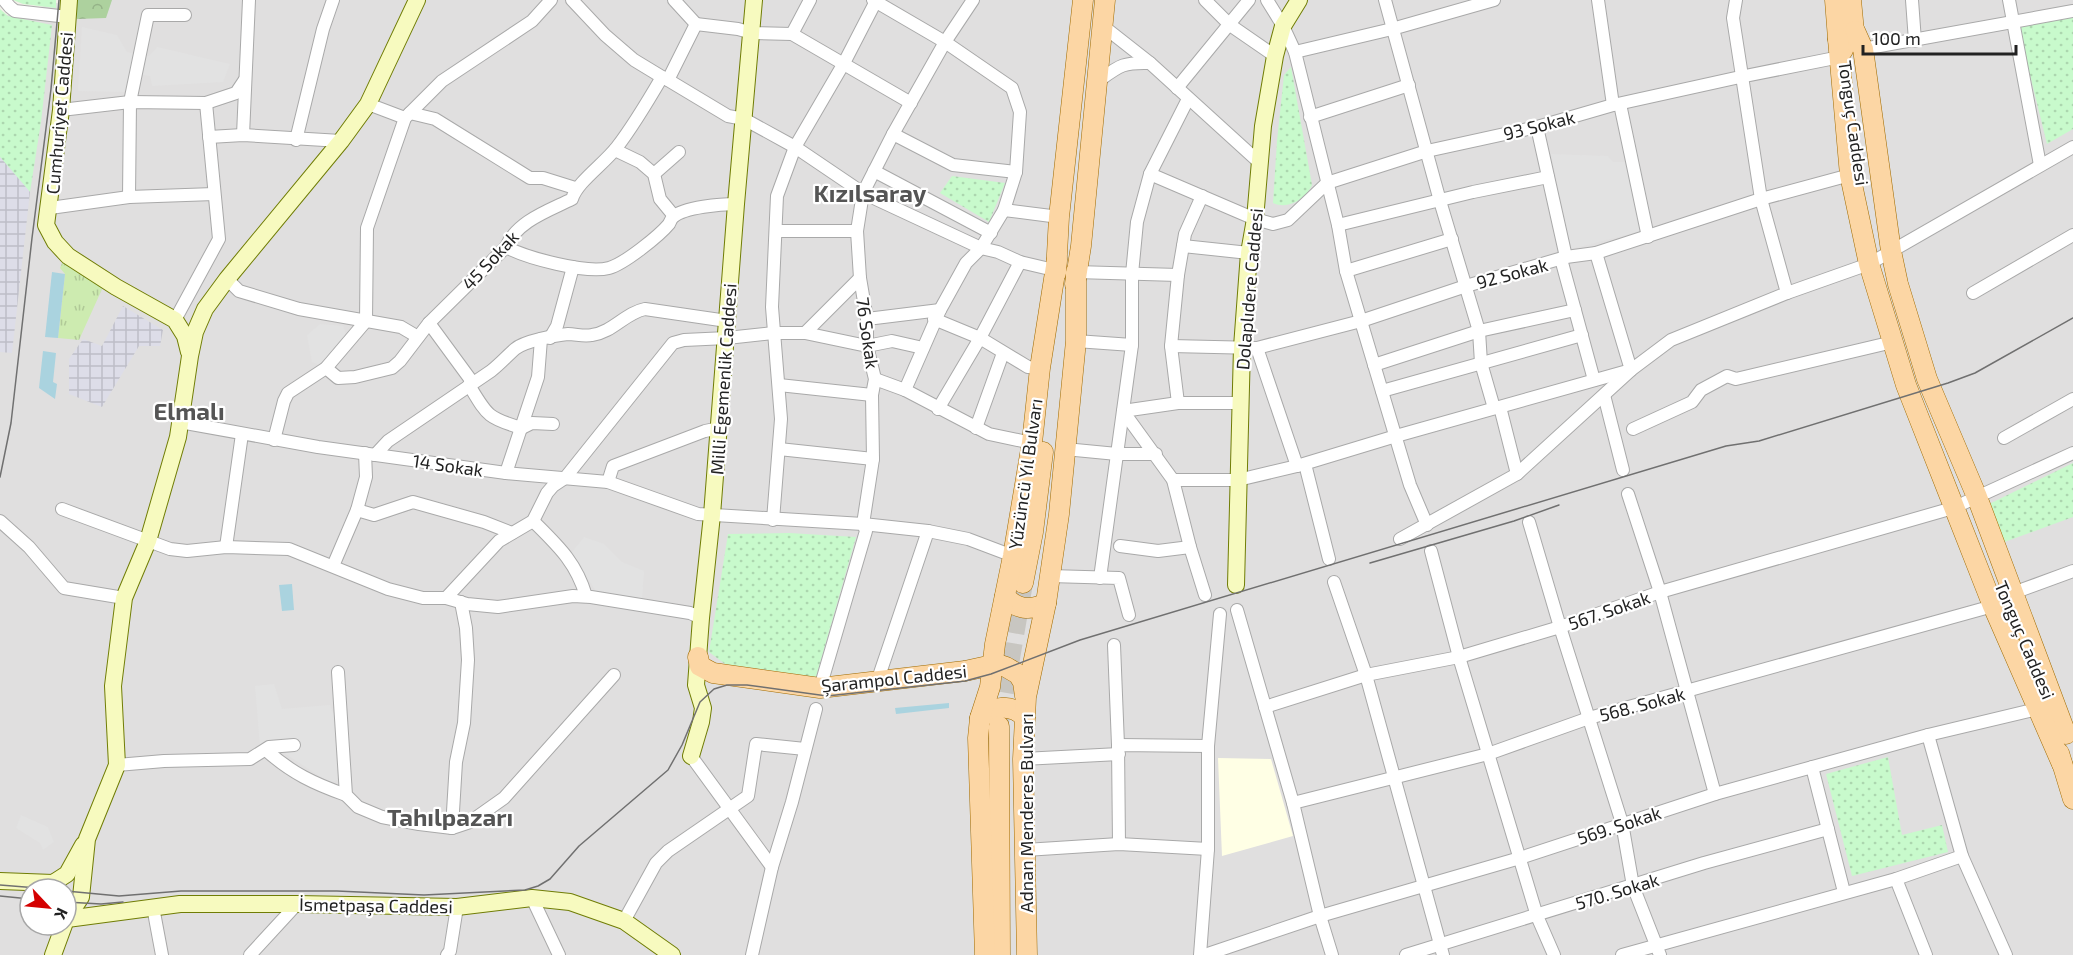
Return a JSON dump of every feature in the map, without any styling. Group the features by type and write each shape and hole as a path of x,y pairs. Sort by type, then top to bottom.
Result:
{"main road":[{"name":"Yüzüncü Yıl Bulvarı","path":"1030,672 1076,272 1081,246 1097,82 1105,35 1106,0"},
{"path":"1105,35 1112,0"},
{"name":"Tonguç Caddesi","path":"1834,0 1849,44"},
{"name":"Tonguç Caddesi","path":"1851,0 1848,60 1873,214"},
{"name":"Yüzüncü Yıl Bulvarı","path":"1039,587 1033,532 1043,456 1052,346 1055,265 1080,2"},
{"path":"1849,44 1850,175 1892,251 1901,296 1927,379 1977,497 2066,734"},
{"path":"1849,44 1873,214 1869,264 1910,395 1953,508 1993,606 2068,759 2073,799"},
{"name":"Yüzüncü Yıl Bulvarı","path":"980,718 990,687 995,644 1032,443 1055,265"},
{"name":"Yüzüncü Yıl Bulvarı","path":"1039,587 1065,449 1076,341 1076,272"},
{"path":"1934,424 1954,477"},
{"name":"Tonguç Caddesi","path":"2039,702 1975,529 2066,734 2068,759"},
{"path":"1005,597 1009,602 1023,608 1038,607 1039,587"},
{"path":"965,671 984,659 995,644"},
{"name":"Şarampol Caddesi","path":"698,657 700,666 713,674 820,688 965,671 992,665"},
{"path":"992,665 1006,667 1018,674 1023,682 1015,717"},
{"name":"Adnan Menderes Bulvarı","path":"1000,955 1015,717 1030,672"},
{"path":"985,955 978,750 980,718 990,710 1005,707 1019,712 1015,717"},
{"name":"Adnan Menderes Bulvarı","path":"1015,717 1023,759 1027,955"},
{"name":"Adnan Menderes Bulvarı","path":"1013,955 1015,717"}],"street":[{"path":"4,0 15,11 68,17"},
{"name":"Cumhuriyet Caddesi","path":"69,0 61,110 46,225 55,242 68,256 116,287 176,320"},
{"path":"243,135 249,0"},
{"path":"296,140 323,28 333,0"},
{"path":"176,320 188,320 198,316 205,309 341,141 368,104 417,0"},
{"path":"274,440 288,393 326,368 366,321 367,228 407,116 442,81 532,21 550,0"},
{"path":"572,0 605,35 634,60 728,116 744,120 795,147 863,193 981,248 998,252 1020,262 1055,265"},
{"path":"674,0 696,24 752,33 792,34 911,103"},
{"name":"Milli Egemenlik Caddesi","path":"691,756 702,722 703,708 696,685 698,657 720,428 754,0"},
{"path":"792,34 810,0"},
{"name":"76 Sokak","path":"820,688 866,531 863,524 873,459 872,395 875,379 867,346 867,319 860,278 857,231 863,193 945,42 973,0"},
{"path":"1205,0 1230,25 1275,56"},
{"path":"1177,88 1249,0"},
{"path":"1267,0 1295,52 1338,225 1346,271 1410,485 1427,525"},
{"name":"Dolaplıdere Caddesi","path":"1236,585 1240,403 1250,347 1249,253 1255,219 1263,126 1275,56 1283,26 1299,0"},
{"path":"1385,0 1440,201 1479,331 1481,363 1517,474"},
{"path":"1295,52 1392,29 1494,0"},
{"path":"1598,0 1617,105 1648,237"},
{"path":"1736,0 1733,18 1740,76 1761,199 1787,293"},
{"path":"1912,0 1915,41"},
{"path":"2009,0 2040,165"},
{"path":"773,520 781,419 772,307 777,196 795,147 844,63 875,1 945,42 1012,88 1020,112 1016,172 1004,210 981,248 966,263 937,315 905,390"},
{"name":"93 Sokak","path":"1150,174 1255,219 1273,224 1288,220 1327,183 1427,151 1537,127 1617,105 1740,76 1849,44 1915,41 2073,11"},
{"path":"129,197 130,102 148,15 185,15"},
{"name":"45 Sokak","path":"326,368 338,378 355,377 392,369 429,323 506,247 511,235 527,222 572,199 575,188 596,171 632,128 665,78 696,24"},
{"path":"1105,35 1150,63 1260,163"},
{"path":"1097,82 1117,67 1129,63 1150,63"},
{"path":"61,110 130,102 207,104 236,93 244,81"},
{"path":"1310,117 1410,85"},
{"path":"1100,578 1132,345 1132,274 1137,222 1150,174 1188,99"},
{"path":"176,320 219,239 207,104"},
{"path":"368,104 407,116 435,119 530,178 543,178 575,188"},
{"path":"1537,127 1575,310 1594,380"},
{"path":"893,134 953,165 1016,172"},
{"path":"209,137 243,135 341,141"},
{"path":"1400,539 1517,474 1631,370 1671,340 1787,293 1869,264 2073,147"},
{"path":"615,150 640,162 654,174 660,199 674,216"},
{"path":"654,174 679,152"},
{"path":"874,171 991,233"},
{"name":"92 Sokak","path":"1172,346 1250,347 1360,321 1466,285 1564,258 1596,253 1761,199 1850,175"},
{"path":"1338,225 1548,177"},
{"path":"50,208 129,197 214,194"},
{"path":"1178,403 1172,346 1178,274 1185,234 1202,196"},
{"path":"506,247 518,253 573,267 608,268 629,258 668,225 674,216 703,206 736,204"},
{"path":"1004,210 1059,217"},
{"path":"776,231 857,231"},
{"path":"1973,293 2073,234"},
{"path":"1346,271 1452,238"},
{"path":"1183,246 1249,253"},
{"path":"1596,253 1631,370"},
{"path":"938,409 980,338 1020,262"},
{"path":"506,473 538,377 546,339 557,326 573,267"},
{"path":"1076,272 1178,274"},
{"path":"805,333 860,278"},
{"path":"227,279 239,291 298,309 401,327 418,337"},
{"path":"0,881 53,883 67,874 87,839 117,765 113,686 124,598 148,541 178,437 195,332 205,309"},
{"path":"333,566 357,510 370,454 506,360 521,345 567,334 591,336 613,328 636,311 645,309 727,321"},
{"path":"1374,365 1479,331 1575,310"},
{"path":"867,319 937,315 1028,367 1040,368"},
{"path":"176,320 185,336 190,356"},
{"path":"429,323 471,384 485,411 497,421 522,428 532,423 554,424"},
{"path":"446,598 499,541 533,521 547,493 565,478 673,343 684,340 773,333 805,333 867,346 892,341 923,348"},
{"path":"1382,391 1582,335"},
{"path":"1076,341 1132,345"},
{"path":"1633,429 1692,402 1701,390 1728,376 1736,379 1893,342"},
{"path":"1250,347 1301,465 1329,559"},
{"path":"976,428 1003,353"},
{"path":"1173,480 1238,480 1301,465 1631,370"},
{"path":"875,379 905,390 989,434 1032,443"},
{"path":"779,385 872,395"},
{"path":"1604,395 1623,470"},
{"path":"2004,438 2073,399"},
{"path":"1123,411 1178,403 1240,403"},
{"path":"1123,411 1173,480 1205,595"},
{"name":"14 Sokak","path":"180,422 274,440 370,454 506,473 608,482 698,514 863,524 928,531 968,539 1013,556"},
{"path":"608,482 613,466 705,431 720,428"},
{"path":"226,547 242,434"},
{"path":"779,449 873,459"},
{"path":"1065,449 1117,454 1156,454"},
{"name":"567. Sokak","path":"1265,707 1366,675 1459,657 1560,627 1660,592 1953,508 2073,453"},
{"path":"1628,494 1660,592 1715,794"},
{"path":"357,510 374,515 413,502 484,522 512,533"},
{"path":"62,509 170,549 187,551 226,547 289,549 388,589 423,598 446,598 498,607 573,596 690,613 701,618"},
{"path":"533,521 571,562 580,576 586,597"},
{"path":"0,522 29,548 64,588 124,598"},
{"path":"1529,522 1622,823 1633,886 1658,950"},
{"path":"877,682 928,531"},
{"path":"1120,546 1158,551 1190,547"},
{"path":"1431,551 1459,657 1537,916 1554,955"},
{"path":"2013,593 2073,571"},
{"path":"1039,587 1100,578 1119,578 1129,615"},
{"path":"1334,582 1366,675 1441,950"},
{"path":"452,828 456,762 464,723 468,660 466,627 461,602"},
{"name":"568. Sokak","path":"1293,803 1488,754 1589,718 1993,606"},
{"path":"1237,610 1293,803 1320,916 1332,955"},
{"path":"1200,955 1208,849 1208,746 1220,614"},
{"path":"1114,645 1119,844"},
{"path":"338,672 349,799"},
{"path":"266,750 284,767 382,817 452,828 470,822 504,798 614,675"},
{"name":"569. Sokak","path":"1205,955 1320,916 1520,858 1715,794 2039,702"},
{"path":"752,955 772,867 816,709"},
{"path":"1928,735 1962,856 2006,955"},
{"path":"624,921 656,863 668,851 748,796 756,744 806,749"},
{"path":"117,765 250,759 269,747 294,745"},
{"path":"1023,759 1118,750 1208,746"},
{"path":"691,756 772,867"},
{"path":"1812,767 1844,892"},
{"name":"570. Sokak","path":"1406,955 1441,950 1537,916 1704,863 1828,829"},
{"path":"78,902 81,897 87,839"},
{"path":"1025,850 1119,844 1208,849"},
{"path":"1623,955 1658,950 1844,892 1896,879 1962,856"},
{"path":"1896,879 1926,955"},
{"path":"532,898 559,955"},
{"name":"İsmetpaşa Caddesi","path":"78,918 180,904 457,907 532,898 570,902 624,921 672,955"},
{"path":"250,955 297,904"},
{"path":"153,907 162,955"},
{"path":"447,955 450,951 457,907"},
{"path":"53,955 60,937"}],"shaded area":[{"path":"69,0 2073,0 2073,955 0,955 0,17"},
{"path":"82,27 117,35 127,52 149,56 157,47 230,64 223,82 152,86 150,76 132,73 126,92 78,91"},
{"path":"1551,154 1608,156 1613,162 1627,162 1642,231 1571,249"},
{"path":"0,157 30,192 12,353 0,352"},
{"path":"123,306 163,330 160,346 139,346 102,407 69,394 69,359 83,339 102,346"},
{"path":"320,324 343,326 347,337 322,366 312,362 307,335"},
{"path":"584,537 604,544 622,562 644,571 642,600 595,590 571,553"},
{"path":"274,684 282,709 330,705 333,713 339,713 341,775 337,780 330,783 284,753 260,747 255,686"},
{"path":"1218,758 1271,759 1293,836 1222,856"},
{"path":"21,815 48,827 54,842 43,850 40,843 16,828"}],"green space":[{"path":"13,0 56,0 56,8 23,4"},
{"path":"76,0 112,0 106,18 77,19"},
{"path":"0,9 8,16 52,25 30,192 0,157"},
{"path":"2073,17 2073,129 2047,144 2018,26"},
{"path":"1291,67 1312,185 1301,199 1290,204 1279,205 1273,203 1277,141 1284,75"},
{"path":"952,176 1005,183 989,222 940,193"},
{"path":"63,261 103,287 79,340 58,338 65,274 60,268"},
{"path":"2073,463 2073,517 1999,544 1983,507"},
{"path":"789,533 856,537 816,677 725,664 709,652 728,534"},
{"path":"1888,757 1902,835 1942,825 1948,852 1852,876 1826,774"}],"water":[{"path":"52,272 65,274 58,338 45,337"},
{"path":"43,351 56,353 53,382 57,384 55,399 39,388"},
{"path":"292,584 294,610 282,611 279,585"},
{"path":"949,703 949,708 896,714 895,708"}],"tunnel":[{"path":"999,722 1023,583"}],"tram line":[{"path":"0,477 11,423 51,89 59,0"},
{"path":"78,892 119,896 181,891 337,891 424,895 525,890 550,879 579,846 668,770 682,745 700,702 714,689 727,685 747,685 827,696 965,681 991,674 1080,640 1726,446 1759,441 1948,383 1975,373 2073,318"},
{"path":"1370,563 1514,521 1559,505"},
{"path":"0,885 18,886"},
{"path":"0,896 18,898"},
{"path":"78,903 123,902"}],"district":[{"name":"Kızılsaray","path":"870,192"},
{"name":"Elmalı","path":"189,410"},
{"name":"Tahılpazarı","path":"450,816"}]}
